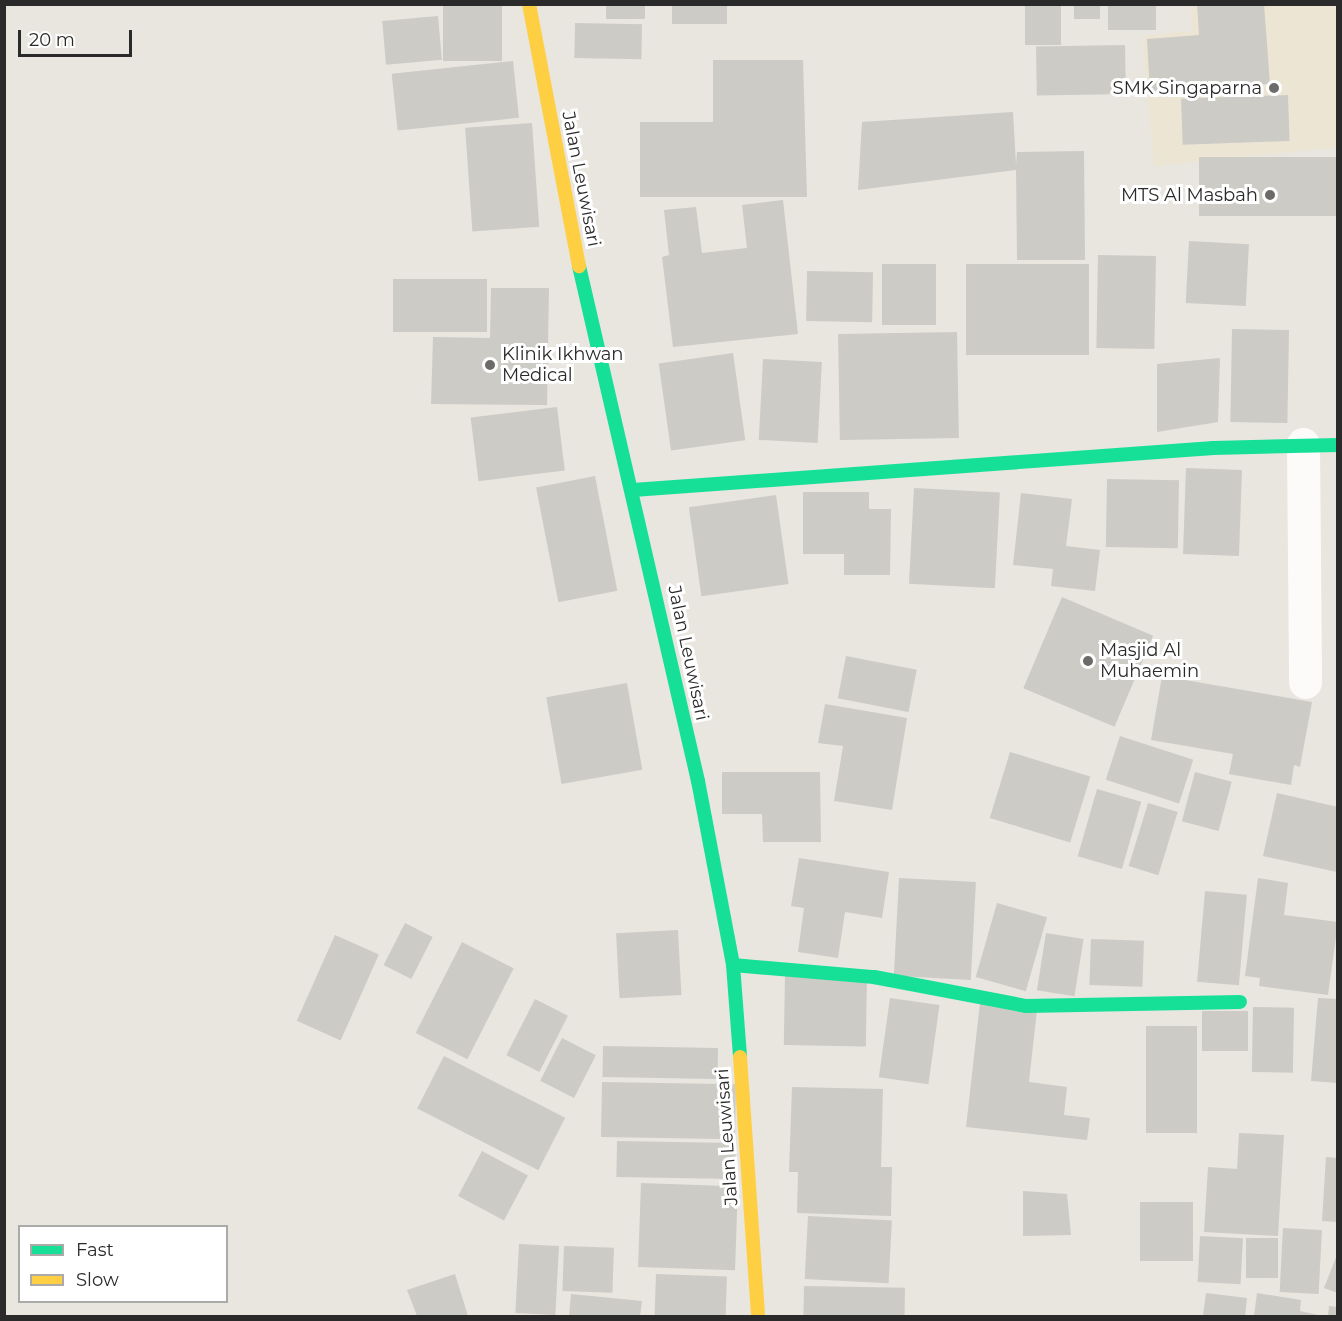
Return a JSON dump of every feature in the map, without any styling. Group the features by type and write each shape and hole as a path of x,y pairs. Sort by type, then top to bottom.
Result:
{"main road":[{"name":"Jalan Leuwisari","path":"529,4 593,336 633,490 698,781 733,965 758,1317"},
{"path":"633,490 1303,444 1338,445"},
{"path":"733,965 874,977 1026,1006 1240,1002"}],"street":[{"path":"1303,444 1305,682"}],"shaded area":[{"name":"SMK Singaparna","path":"1191,5 1197,5 1199,35 1147,39 1151,92 1264,5 1337,5 1337,147 1154,166 1143,36 1192,31","holes":["1288,95 1290,141 1183,145 1181,100"]}],"building":[{"path":"443,4 502,4 502,61 443,61"},
{"path":"606,4 645,4 645,19 606,19"},
{"path":"672,4 727,4 727,24 672,24"},
{"path":"1025,4 1061,4 1061,45 1025,45"},
{"path":"1074,4 1100,4 1100,19 1074,19"},
{"path":"1108,4 1156,4 1156,30 1108,30"},
{"path":"1197,4 1264,4 1270,84 1150,92 1147,39 1199,35"},
{"path":"438,16 442,60 386,65 382,21"},
{"path":"575,23 642,24 641,59 574,58"},
{"path":"1125,45 1126,94 1037,96 1036,47"},
{"path":"713,60 803,60 807,197 640,197 640,122 713,122"},
{"path":"513,61 519,118 398,130 392,74"},
{"path":"1288,95 1290,141 1183,145 1181,99"},
{"path":"1013,112 1016,165 1017,152 1084,151 1085,260 1017,260 1016,170 858,190 862,122"},
{"path":"532,123 539,227 472,231 465,128"},
{"name":"MTS Al Masbah","path":"1199,157 1338,157 1338,216 1199,216"},
{"path":"783,200 798,334 673,347 662,257 669,255 664,210 696,207 702,253 747,248 742,205"},
{"path":"1189,241 1249,244 1246,306 1186,303"},
{"path":"1098,255 1156,256 1154,349 1096,348"},
{"path":"882,264 936,264 936,325 882,325"},
{"path":"966,264 1089,264 1089,355 966,355"},
{"path":"807,271 873,272 872,322 806,321"},
{"path":"393,279 487,279 487,332 393,332"},
{"name":"Klinik Ikhwan Medical","path":"491,288 549,288 547,405 431,404 433,337 490,338"},
{"path":"1232,329 1289,330 1287,423 1230,422"},
{"path":"957,332 959,438 840,440 838,334"},
{"path":"733,353 745,440 671,451 659,363"},
{"path":"1220,358 1218,422 1157,432 1157,364"},
{"path":"763,359 822,362 818,443 759,440"},
{"path":"557,407 565,471 478,481 471,418"},
{"path":"1186,468 1242,470 1239,556 1183,554"},
{"path":"595,476 617,591 558,602 536,487"},
{"path":"1107,479 1179,480 1178,548 1106,547"},
{"path":"914,488 1000,493 995,588 909,584"},
{"path":"803,492 869,492 869,509 891,509 890,575 844,575 844,554 803,554"},
{"path":"1021,493 1072,499 1066,546 1100,550 1095,591 1051,586 1053,569 1013,565"},
{"path":"776,495 789,584 701,596 689,507"},
{"name":"Masjid Al Muhaemin","path":"1062,597 1153,636 1114,727 1023,688"},
{"path":"846,656 917,670 908,712 838,698"},
{"path":"1162,676 1312,702 1300,767 1294,765 1291,785 1229,774 1233,754 1151,740"},
{"path":"627,683 642,770 562,784 546,697"},
{"path":"825,704 907,718 892,810 834,801 843,746 818,743"},
{"path":"1120,736 1193,760 1179,804 1106,780"},
{"path":"1010,752 1090,777 1070,843 990,818"},
{"path":"722,772 820,772 821,842 763,842 762,814 722,814"},
{"path":"1195,772 1232,782 1219,831 1182,821"},
{"path":"1097,789 1141,802 1122,869 1078,856"},
{"path":"1277,793 1338,807 1337,872 1263,856"},
{"path":"1148,803 1178,812 1158,875 1129,866"},
{"path":"799,858 889,872 882,918 845,912 838,958 798,952 804,908 791,906"},
{"path":"899,878 976,882 971,980 894,976"},
{"path":"1258,878 1288,883 1284,915 1338,922 1328,995 1259,986 1260,978 1245,976"},
{"path":"1205,891 1247,895 1239,985 1197,982"},
{"path":"997,903 1047,917 1026,991 976,977"},
{"path":"405,923 433,937 411,979 384,965"},
{"path":"678,930 681,995 619,998 616,933"},
{"path":"1046,933 1084,939 1074,996 1037,990"},
{"path":"335,935 379,955 341,1040 297,1021"},
{"path":"1091,939 1144,941 1142,987 1089,985"},
{"path":"462,942 514,968 467,1059 416,1033"},
{"path":"785,976 867,977 866,1046 784,1045"},
{"path":"890,998 940,1005 928,1084 879,1077"},
{"path":"1318,998 1338,999 1338,1083 1311,1081"},
{"path":"535,999 568,1016 539,1072 506,1055"},
{"path":"980,1003 1037,1010 1029,1082 1067,1087 1064,1115 1090,1118 1087,1140 966,1127"},
{"path":"1253,1007 1294,1008 1293,1073 1252,1072"},
{"path":"1202,1011 1248,1011 1248,1051 1202,1051"},
{"path":"1146,1026 1197,1026 1197,1133 1146,1133"},
{"path":"562,1038 596,1055 574,1098 540,1081"},
{"path":"603,1046 718,1048 717,1079 602,1077"},
{"path":"444,1056 565,1118 538,1170 417,1109"},
{"path":"602,1082 736,1084 735,1139 601,1137"},
{"path":"792,1087 883,1089 881,1167 892,1167 891,1216 797,1213 798,1172 789,1172"},
{"path":"1239,1133 1284,1135 1278,1236 1204,1232 1208,1167 1237,1169"},
{"path":"617,1141 736,1143 735,1179 616,1177"},
{"path":"482,1151 528,1175 504,1220 458,1196"},
{"path":"1326,1157 1338,1158 1338,1222 1322,1221"},
{"path":"641,1183 738,1186 735,1270 638,1267"},
{"path":"1023,1191 1067,1194 1071,1235 1023,1236"},
{"path":"1140,1202 1193,1202 1193,1261 1140,1261"},
{"path":"808,1216 892,1220 889,1283 805,1279"},
{"path":"1283,1228 1322,1230 1319,1294 1280,1292"},
{"path":"1200,1236 1243,1238 1241,1284 1198,1282"},
{"path":"1246,1238 1278,1238 1278,1278 1246,1278"},
{"path":"519,1244 559,1246 555,1315 515,1313"},
{"path":"564,1246 614,1248 612,1293 562,1291"},
{"path":"1338,1252 1338,1293 1324,1288"},
{"path":"455,1274 468,1316 417,1316 407,1290"},
{"path":"656,1274 727,1276 726,1316 655,1316"},
{"path":"804,1286 905,1288 904,1316 803,1316"},
{"path":"1206,1293 1247,1298 1245,1316 1203,1316"},
{"path":"1257,1293 1301,1300 1300,1311 1322,1316 1254,1316"},
{"path":"571,1294 642,1301 640,1316 569,1316"},
{"path":"1329,1306 1338,1307 1338,1316 1328,1316"}],"traffic: fast":[{"path":"579,266 698,781 733,965 740,1057"},
{"path":"633,490 1213,448 1338,445"},
{"path":"733,965 874,977 1026,1006 1240,1002"}],"traffic: slow":[{"path":"529,4 579,266"},
{"path":"740,1057 758,1316"}],"place":[{"name":"SMK Singaparna","path":"1274,88"},
{"name":"MTS Al Masbah","path":"1270,195"},
{"name":"Klinik Ikhwan Medical","path":"490,365"},
{"name":"Masjid Al Muhaemin","path":"1088,661"}]}
